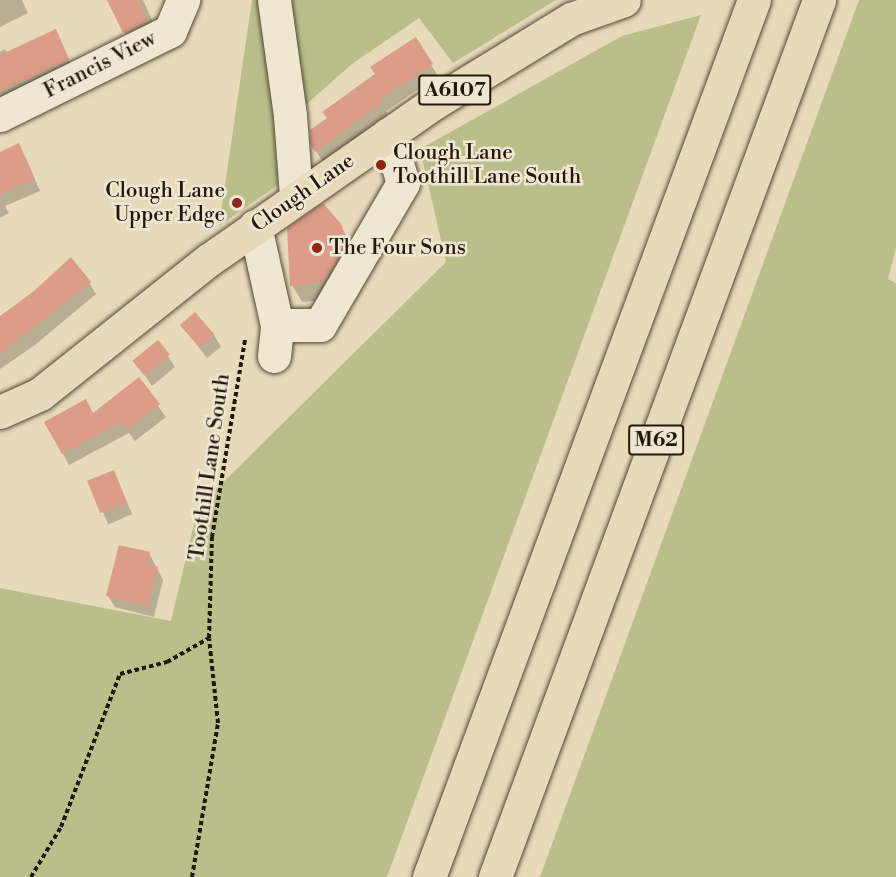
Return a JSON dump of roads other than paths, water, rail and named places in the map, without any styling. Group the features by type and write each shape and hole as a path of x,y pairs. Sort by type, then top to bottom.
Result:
{"main road":[{"name":"Clough Lane","path":"0,412 40,394 255,226 434,103 571,19 624,0"},
{"name":"M62","path":"495,877 819,1"},
{"name":"M62","path":"429,877 752,5"}],"street":[{"name":"Francis View","path":"0,115 170,31 183,0"},
{"path":"274,0 290,116 296,196"},
{"path":"255,226 266,337 320,325 404,183 388,134"}],"place":[{"name":"Clough Lane Toothill Lane South","path":"381,165"},
{"name":"Clough Lane Upper Edge","path":"237,203"},
{"name":"The Four Sons","path":"317,248"}]}
